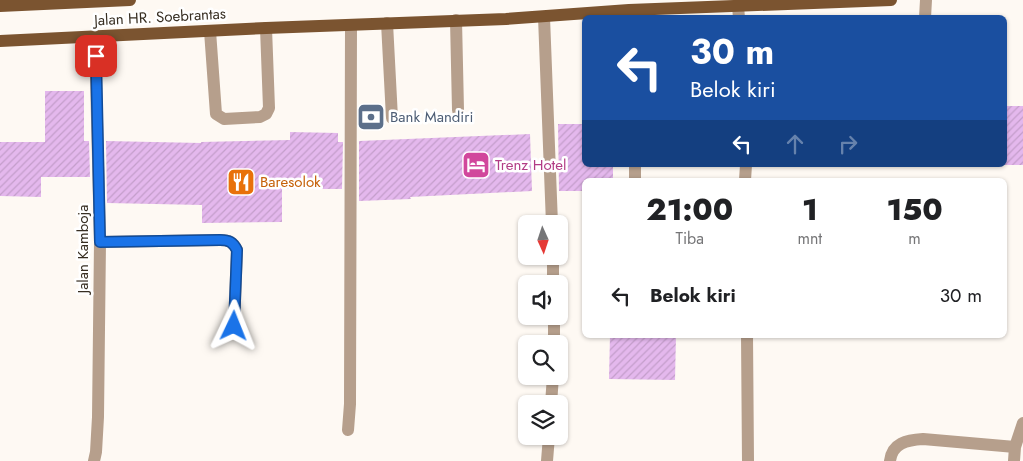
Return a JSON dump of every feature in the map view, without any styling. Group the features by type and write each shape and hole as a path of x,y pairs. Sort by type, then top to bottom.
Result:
{"main road":[{"name":"Jalan HR. Soebrantas","path":"0,6 130,0"},
{"name":"Jalan HR. Soebrantas","path":"601,15 738,12 891,0"},
{"name":"Jalan HR. Soebrantas","path":"0,41 582,16"}],"street":[{"path":"925,15 926,0"},
{"path":"544,17 552,215"},
{"path":"456,20 458,110"},
{"path":"387,23 392,118"},
{"path":"348,430 350,404 351,26"},
{"path":"210,31 216,114 224,119 260,117 266,114 269,108 266,28"},
{"name":"Jalan Kamboja","path":"94,461 98,417 100,242 95,37"},
{"path":"100,242 228,240 234,244 237,250 234,326"},
{"path":"747,338 748,461"},
{"path":"1014,461 1023,423"},
{"path":"890,461 891,454 898,445 908,440 923,439 1016,447"},
{"path":"547,461 548,445"}],"building":[{"path":"45,91 84,91 84,141 89,141 90,177 41,177 41,197 0,196 0,142 45,142"},
{"path":"1007,106 1023,106 1023,165 1007,165"},
{"path":"558,124 582,124 582,167 613,167 613,178 582,178 582,191 559,191"},
{"path":"290,132 338,133 338,142 343,142 342,189 282,189 282,222 202,223 202,205 107,203 106,141 201,143 290,140"},
{"name":"Trenz Hotel","path":"530,134 532,191 359,201 359,141"},
{"path":"610,338 676,338 675,380 609,379"}],"place":[{"name":"Bank Mandiri","path":"371,117"},
{"name":"Trenz Hotel","path":"476,165"},
{"name":"Baresolok","path":"241,182"}],"route":[{"path":"96,56 100,242 228,240 234,244 237,250 234,326"}]}
